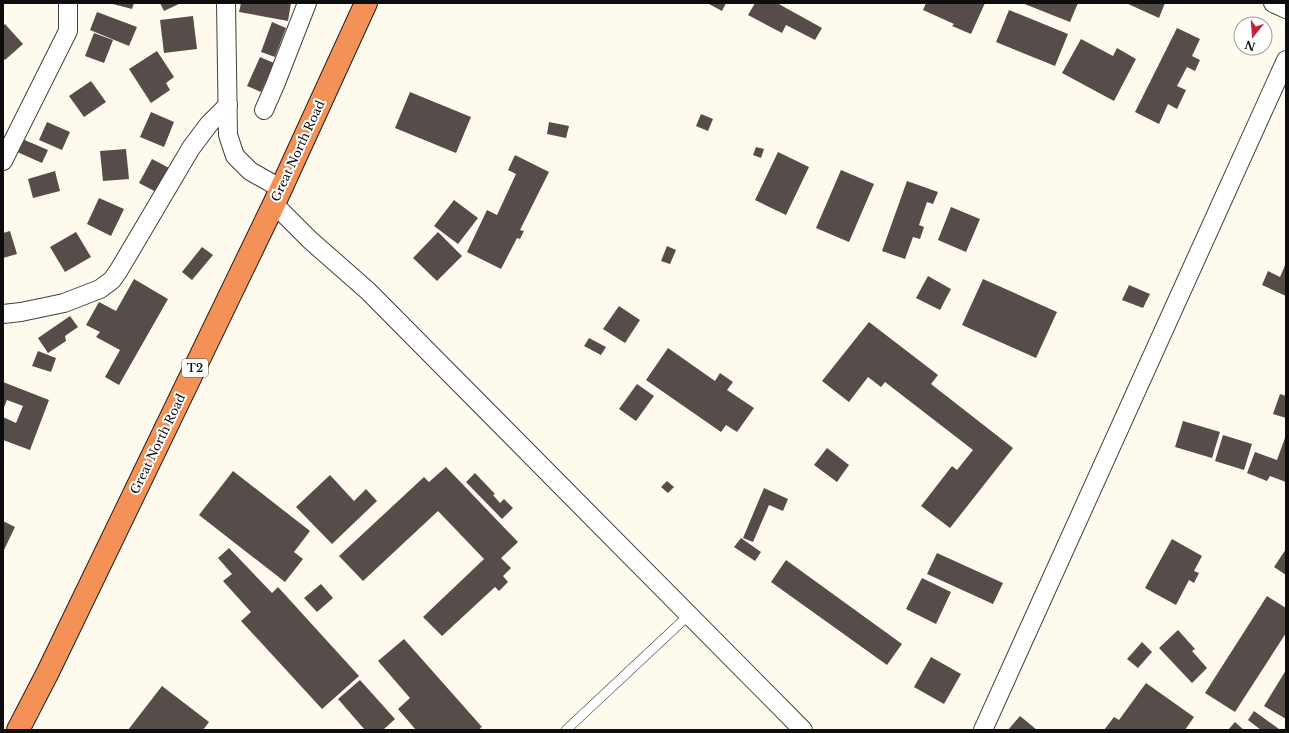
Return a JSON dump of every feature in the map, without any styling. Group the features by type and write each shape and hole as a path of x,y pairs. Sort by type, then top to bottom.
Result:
{"highway":[{"name":"Great North Road","path":"18,730 52,665 277,196 366,3"}],"street":[{"path":"3,161 68,31 68,3"},
{"path":"226,3 228,135 235,156 277,196 310,240 368,291 804,730"},
{"path":"264,110 308,3"},
{"path":"1273,3 1286,9"},
{"path":"983,730 1286,60"},
{"path":"3,314 21,312 64,303 100,288 112,280 191,148 210,124 228,105"}],"lane":[{"path":"566,730 689,615"}],"building":[{"path":"109,3 134,3 132,9"},
{"path":"160,3 181,3 164,11"},
{"path":"241,3 291,3 288,21 239,12"},
{"path":"707,3 726,3 722,11"},
{"path":"755,3 777,3 822,28 815,40 786,25 782,33 748,15"},
{"path":"926,3 985,3 971,34 952,26 954,24 923,10"},
{"path":"1022,3 1078,3 1070,22"},
{"path":"1126,3 1165,3 1159,18"},
{"path":"1009,10 1068,34 1055,66 996,42"},
{"path":"97,12 137,27 129,46 90,30"},
{"path":"193,16 197,49 164,53 160,20"},
{"path":"272,22 286,28 275,57 261,52"},
{"path":"5,24 23,44 5,60 3,58 3,26"},
{"path":"1177,28 1200,39 1192,56 1200,60 1195,71 1187,67 1177,86 1186,90 1177,109 1168,104 1159,124 1135,112"},
{"path":"94,33 113,40 104,63 85,56"},
{"path":"1081,39 1113,56 1117,48 1136,59 1114,101 1062,73"},
{"path":"157,51 174,77 166,83 170,90 151,103 129,69"},
{"path":"260,57 274,63 261,92 247,86"},
{"path":"91,81 106,102 84,117 69,96"},
{"path":"410,92 471,117 456,153 395,128"},
{"path":"151,112 174,122 164,147 140,137"},
{"path":"701,114 713,119 708,131 696,126"},
{"path":"47,122 70,132 62,150 39,140"},
{"path":"549,122 569,126 566,138 547,134"},
{"path":"20,138 48,150 42,163 15,151"},
{"path":"756,147 764,149 761,158 753,155"},
{"path":"126,149 129,179 103,181 100,151"},
{"path":"778,152 809,167 786,215 755,200"},
{"path":"515,155 549,172 520,230 524,231 520,239 517,238 501,269 467,252 487,210 497,215 516,174 508,170"},
{"path":"152,159 173,170 160,194 139,183"},
{"path":"841,170 874,184 849,242 816,228"},
{"path":"55,171 60,191 33,198 28,179"},
{"path":"907,181 938,192 933,204 927,202 919,225 924,227 920,239 913,237 905,259 882,251"},
{"path":"99,198 124,209 111,236 87,224"},
{"path":"454,200 478,218 458,244 434,226"},
{"path":"951,207 980,219 966,252 938,240"},
{"path":"10,231 17,254 3,258 3,233"},
{"path":"76,232 91,257 65,272 50,247"},
{"path":"438,232 462,256 437,281 413,258"},
{"path":"667,246 676,250 670,264 661,261"},
{"path":"202,247 213,255 192,280 182,272"},
{"path":"1286,263 1286,296 1262,285 1268,271 1280,277"},
{"path":"928,276 951,289 940,310 916,298"},
{"path":"134,279 168,299 119,385 105,377 120,350 96,337 100,332 86,325 99,302 116,311"},
{"path":"983,279 1057,312 1036,358 962,325"},
{"path":"1129,285 1150,294 1143,308 1122,300"},
{"path":"619,306 640,320 625,343 603,329"},
{"path":"70,316 78,327 65,336 66,341 48,353 38,338"},
{"path":"869,322 938,375 931,384 1013,448 950,528 921,506 952,466 957,470 973,450 885,382 881,387 868,377 849,402 822,381"},
{"path":"589,338 606,347 601,355 584,346"},
{"path":"668,348 715,381 720,373 733,382 727,390 754,408 737,432 726,425 721,432 646,380"},
{"path":"38,351 56,358 51,372 32,366"},
{"path":"3,382 49,400 30,450 3,440 3,417 16,423 23,406 7,400 3,410"},
{"path":"637,384 654,396 636,421 619,409"},
{"path":"1280,394 1286,396 1286,418 1273,414"},
{"path":"1183,421 1220,432 1212,458 1175,447"},
{"path":"1223,435 1252,444 1244,470 1215,461"},
{"path":"1286,435 1286,482 1270,476 1267,481 1247,473 1255,452 1277,460"},
{"path":"827,448 849,465 837,482 814,465"},
{"path":"446,467 518,542 501,558 511,568 503,576 508,582 499,591 495,587 442,636 423,617 484,559 438,511 363,581 339,556 424,477 429,482"},
{"path":"233,471 310,531 294,552 303,559 285,582 199,515"},
{"path":"475,473 495,494 493,495 500,503 504,499 513,508 502,519 466,482"},
{"path":"330,475 354,501 366,489 377,501 332,544 296,507"},
{"path":"667,481 674,487 668,493 661,487"},
{"path":"764,488 788,499 783,511 769,505 753,542 743,538"},
{"path":"3,521 15,527 3,552"},
{"path":"741,538 761,552 755,561 734,547"},
{"path":"1172,539 1202,556 1194,571 1199,573 1194,583 1189,580 1176,605 1145,588"},
{"path":"229,548 272,593 278,587 359,676 322,709 241,621 251,612 223,581 232,574 218,558"},
{"path":"1286,549 1286,575 1274,567"},
{"path":"937,553 1003,583 993,604 927,574"},
{"path":"786,560 902,644 887,665 771,582"},
{"path":"922,578 951,592 936,624 906,609"},
{"path":"321,584 333,598 317,612 304,598"},
{"path":"1267,596 1286,608 1286,633 1235,712 1205,693"},
{"path":"1178,630 1195,649 1192,651 1207,668 1192,683 1159,648"},
{"path":"404,639 482,727 480,728 481,730 416,730 398,709 410,698 378,661"},
{"path":"1142,642 1152,652 1138,668 1127,659"},
{"path":"931,657 961,674 944,704 914,687"},
{"path":"1286,670 1286,719 1264,706"},
{"path":"360,680 395,719 383,730 365,730 338,699"},
{"path":"1146,683 1194,717 1185,730 1104,730 1114,717 1119,720"},
{"path":"162,686 209,722 203,730 128,730"},
{"path":"1254,711 1279,729 1261,730 1248,720"},
{"path":"1020,716 1037,730 1008,730"},
{"path":"1235,722 1244,730 1228,730"}]}
